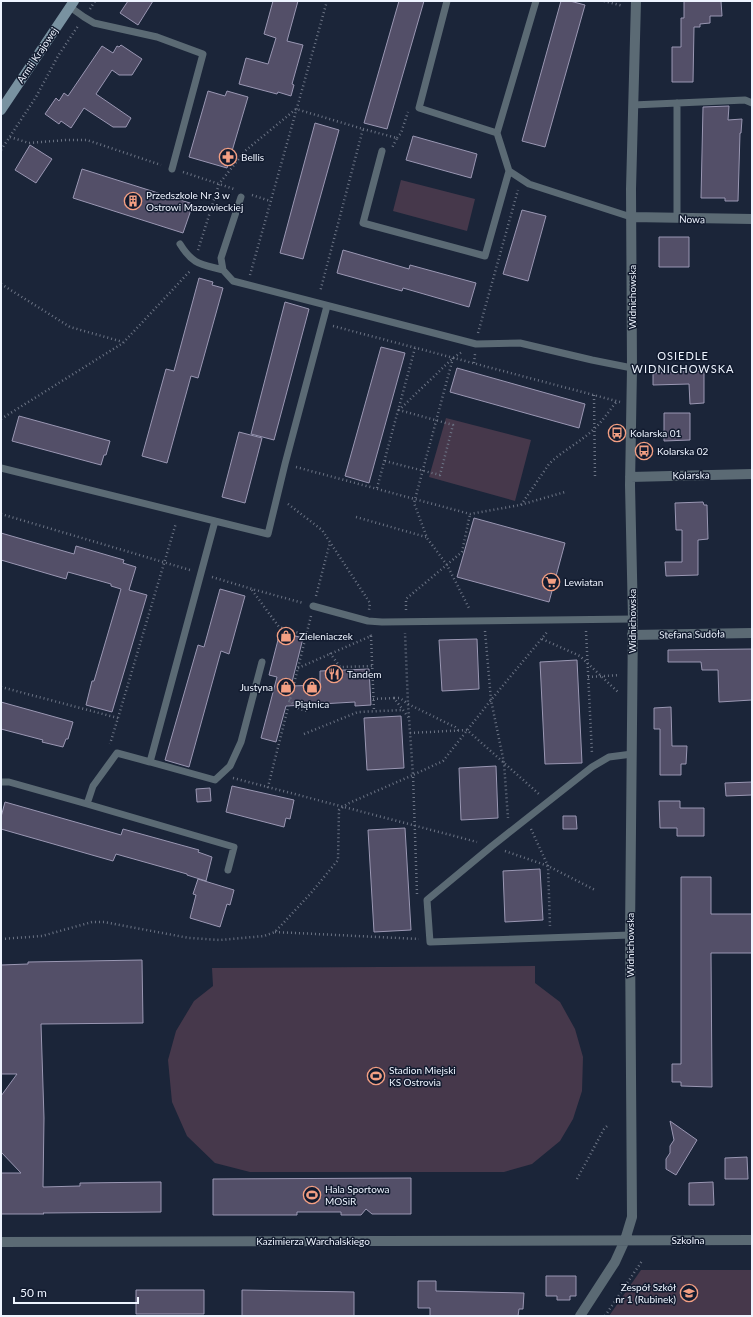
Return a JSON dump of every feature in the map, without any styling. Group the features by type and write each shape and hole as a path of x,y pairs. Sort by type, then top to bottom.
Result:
{"main road":[{"name":"Armii Krajowej","path":"1,110 72,4"}],"street":[{"name":"Widnichowska","path":"580,1316 615,1262 625,1240 632,1218 630,935 632,619 630,477 632,368 632,105 636,5"},
{"name":"Nowa","path":"632,217 752,219"},
{"name":"Kolarska","path":"630,477 752,474"},
{"name":"Stefana Sudoła","path":"632,635 752,633"},
{"name":"Szkolna","path":"625,1240 752,1240"},
{"name":"Kazimierza Warchalskiego","path":"1,1242 625,1240"}],"lane":[{"path":"447,1 419,108 497,133"},
{"path":"382,151 363,223 485,256 509,171 497,133 536,1"},
{"path":"72,4 84,18 94,23 157,37 204,54 172,169"},
{"path":"632,105 745,100 752,103"},
{"path":"677,103 677,218"},
{"path":"509,171 529,184 632,217"},
{"path":"223,270 221,258 241,194"},
{"path":"180,244 186,254 194,262 223,270 233,281 247,285 476,344 520,343 632,368"},
{"path":"1,468 268,534 327,306"},
{"path":"150,762 215,520"},
{"path":"313,606 368,621 406,622 632,619"},
{"path":"87,804 93,786 117,753 215,780 230,766 241,742 262,662"},
{"path":"630,935 430,942 428,900 492,846 592,767 609,756 632,754"},
{"path":"1,782 9,782 87,804 234,848 228,870"}],"path":[{"path":"1,150 36,97 58,56 95,1"},
{"path":"247,285 327,1"},
{"path":"604,1 636,5"},
{"path":"397,138 401,133 410,105 419,108"},
{"path":"10,137 29,143 87,140 241,194"},
{"path":"474,363 477,336 521,178"},
{"path":"248,194 270,201"},
{"path":"1,284 70,327 123,343"},
{"path":"323,323 631,404"},
{"path":"399,410 453,358 476,344"},
{"path":"377,488 415,348"},
{"path":"453,358 414,503 427,538 447,565 475,621"},
{"path":"594,395 595,478"},
{"path":"520,505 554,458 574,446 594,429 617,401"},
{"path":"385,461 423,470 440,476 453,425 399,410"},
{"path":"285,464 470,514 520,505 565,492"},
{"path":"277,496 322,530 370,603 368,621 374,711"},
{"path":"109,747 180,512"},
{"path":"1,514 313,606"},
{"path":"417,895 414,775 408,704 405,636 406,599 462,552 470,514"},
{"path":"356,517 427,538"},
{"path":"268,787 330,542"},
{"path":"252,589 279,628 306,635"},
{"path":"1,939 42,936 92,922 104,922 189,938 220,940 264,936 274,932 311,893 338,860 339,810 343,806 443,761 557,620"},
{"path":"484,621 491,700 504,763 509,833"},
{"path":"586,629 592,767"},
{"path":"297,668 370,636"},
{"path":"542,639 580,656 620,694"},
{"path":"330,654 340,667 372,666"},
{"path":"588,677 620,675"},
{"path":"1,688 118,718"},
{"path":"394,698 409,718"},
{"path":"373,699 400,698 408,704 455,727 459,731"},
{"path":"289,700 299,709 307,711"},
{"path":"304,734 358,712 403,710"},
{"path":"410,733 467,730 548,802"},
{"path":"220,775 492,846 548,866 595,890"},
{"path":"526,820 548,866 551,937"},
{"path":"274,932 419,940 418,932"},
{"path":"577,1179 604,1129 609,1124"},
{"path":"605,1316 642,1261"}],"shaded area":[{"path":"401,180 475,199 467,231 393,211"},
{"path":"446,418 531,440 515,501 429,477"},
{"name":"Stadion Miejski KS Ostrovia","path":"535,966 535,983 560,1002 575,1029 583,1057 582,1091 573,1119 560,1141 532,1164 504,1172 250,1172 215,1163 187,1136 172,1102 168,1060 176,1031 194,1001 213,986 212,968"},
{"name":"Zespół Szkół nr 1 (Rubinek)","path":"641,1270 752,1270 752,1316 609,1316"}],"building":[{"path":"128,1 153,1 138,25 120,13"},
{"path":"273,1 298,1 287,41 303,45 292,84 294,85 291,96 239,84 246,58 268,64 276,38 264,34"},
{"path":"399,1 424,1 387,129 364,123"},
{"path":"561,1 570,1 585,5 545,147 522,141"},
{"path":"684,1 721,1 722,16 710,16 710,23 700,24 700,27 694,27 693,82 672,82 672,47 681,47 681,18 684,18"},
{"path":"121,45 142,59 132,75 119,75 112,70 96,94 131,118 126,127 113,127 84,108 71,128 61,121 59,124 45,114 56,98 59,101 64,93 68,96 102,46 113,53 117,46 119,47"},
{"path":"208,91 225,96 227,91 248,97 227,168 189,157"},
{"path":"729,106 728,120 742,119 740,133 738,201 725,201 725,198 701,198 703,107"},
{"path":"315,123 339,130 303,259 280,253"},
{"path":"413,136 477,154 471,178 406,160"},
{"path":"30,145 52,159 36,183 15,170"},
{"name":"Przedszkole Nr 3 w Ostrowi Mazowieckiej","path":"82,169 193,204 183,233 73,198"},
{"path":"522,210 546,216 528,281 503,274"},
{"path":"659,237 689,237 689,267 659,267"},
{"path":"343,250 409,269 410,265 476,283 469,307 403,288 402,291 337,273"},
{"path":"199,278 213,282 212,285 223,288 198,378 191,376 167,463 142,456 166,369 174,371"},
{"path":"285,302 309,309 274,440 251,434"},
{"path":"381,347 405,353 369,483 345,476"},
{"path":"457,368 585,404 579,428 450,392"},
{"path":"704,371 704,403 690,404 689,384 653,385 653,373"},
{"path":"664,413 690,413 690,440 664,441"},
{"path":"19,416 110,441 101,465 12,441"},
{"path":"239,432 262,438 245,503 222,497"},
{"path":"703,502 704,505 707,505 708,539 698,540 698,575 666,576 665,562 682,562 682,530 676,530 675,503"},
{"path":"474,518 565,543 549,602 457,577"},
{"path":"1,533 74,554 76,546 124,560 123,563 136,567 129,590 147,595 112,712 86,705 121,589 111,586 111,584 68,572 66,579 1,560"},
{"path":"220,589 245,596 229,654 221,651 189,767 165,760 198,645 204,647"},
{"path":"280,632 303,638 291,686 320,685 320,671 369,669 371,705 355,706 355,702 286,706 276,742 261,738 277,677 269,675"},
{"path":"477,639 479,689 442,691 439,640"},
{"path":"752,649 752,700 719,702 718,670 702,670 701,662 668,662 668,650"},
{"path":"577,660 582,763 545,764 540,662"},
{"path":"1,702 73,722 68,739 66,739 63,747 1,729"},
{"path":"671,707 672,746 687,746 686,764 681,764 681,775 660,775 660,729 654,729 654,708"},
{"path":"401,716 404,768 367,770 364,718"},
{"path":"496,766 498,818 461,820 459,768"},
{"path":"752,782 752,795 726,796 725,783"},
{"path":"232,786 294,800 290,819 286,818 284,827 226,812"},
{"path":"210,788 211,801 197,802 196,789"},
{"path":"659,801 680,801 680,808 704,808 704,836 677,836 677,828 660,828"},
{"path":"5,802 121,835 123,829 199,850 198,852 212,857 206,881 187,874 116,854 113,861 1,829 1,817"},
{"path":"563,816 576,816 577,829 563,829"},
{"path":"405,828 411,930 374,932 368,830"},
{"path":"540,869 543,920 505,922 503,871"},
{"path":"681,877 711,877 711,914 752,914 752,953 711,953 712,1087 681,1086 681,1082 672,1082 672,1064 681,1064"},
{"path":"198,879 234,890 230,905 227,904 220,927 190,918 196,895 193,894"},
{"path":"142,960 143,1023 41,1024 44,1118 43,1187 80,1186 80,1183 161,1182 161,1212 1,1214 1,1173 21,1173 1,1152 1,1096 17,1074 1,1074 1,965 28,964 28,962"},
{"path":"670,1121 697,1140 676,1175 666,1169 666,1159 670,1153 670,1146 674,1140"},
{"path":"747,1157 748,1179 725,1179 725,1158"},
{"name":"Hala Sportowa MOSiR","path":"411,1178 411,1214 372,1214 366,1209 361,1215 341,1215 341,1212 297,1212 297,1215 213,1215 213,1179"},
{"path":"713,1182 714,1205 689,1205 689,1183"},
{"path":"546,1276 576,1276 576,1296 570,1296 570,1300 557,1300 557,1296 546,1296"},
{"path":"418,1281 436,1281 436,1291 524,1293 523,1309 519,1309 518,1316 430,1316 430,1308 418,1308"},
{"path":"136,1290 204,1290 204,1314 136,1314"},
{"path":"242,1290 354,1292 354,1316 242,1316"}],"place":[{"name":"Bellis","path":"228,157"},
{"name":"Przedszkole Nr 3 w Ostrowi Mazowieckiej","path":"133,201"},
{"name":"Kolarska 01","path":"617,433"},
{"name":"Kolarska 02","path":"644,451"},
{"name":"Lewiatan","path":"551,582"},
{"name":"Zieleniaczek","path":"286,636"},
{"name":"Tandem","path":"334,674"},
{"name":"Justyna","path":"286,687"},
{"name":"Piątnica","path":"312,687"},
{"name":"Stadion Miejski KS Ostrovia","path":"376,1076"},
{"name":"Hala Sportowa MOSiR","path":"312,1195"},
{"name":"Zespół Szkół nr 1 (Rubinek)","path":"689,1293"}],"district":[{"name":"OSIEDLE WIDNICHOWSKA","path":"683,362"}]}
